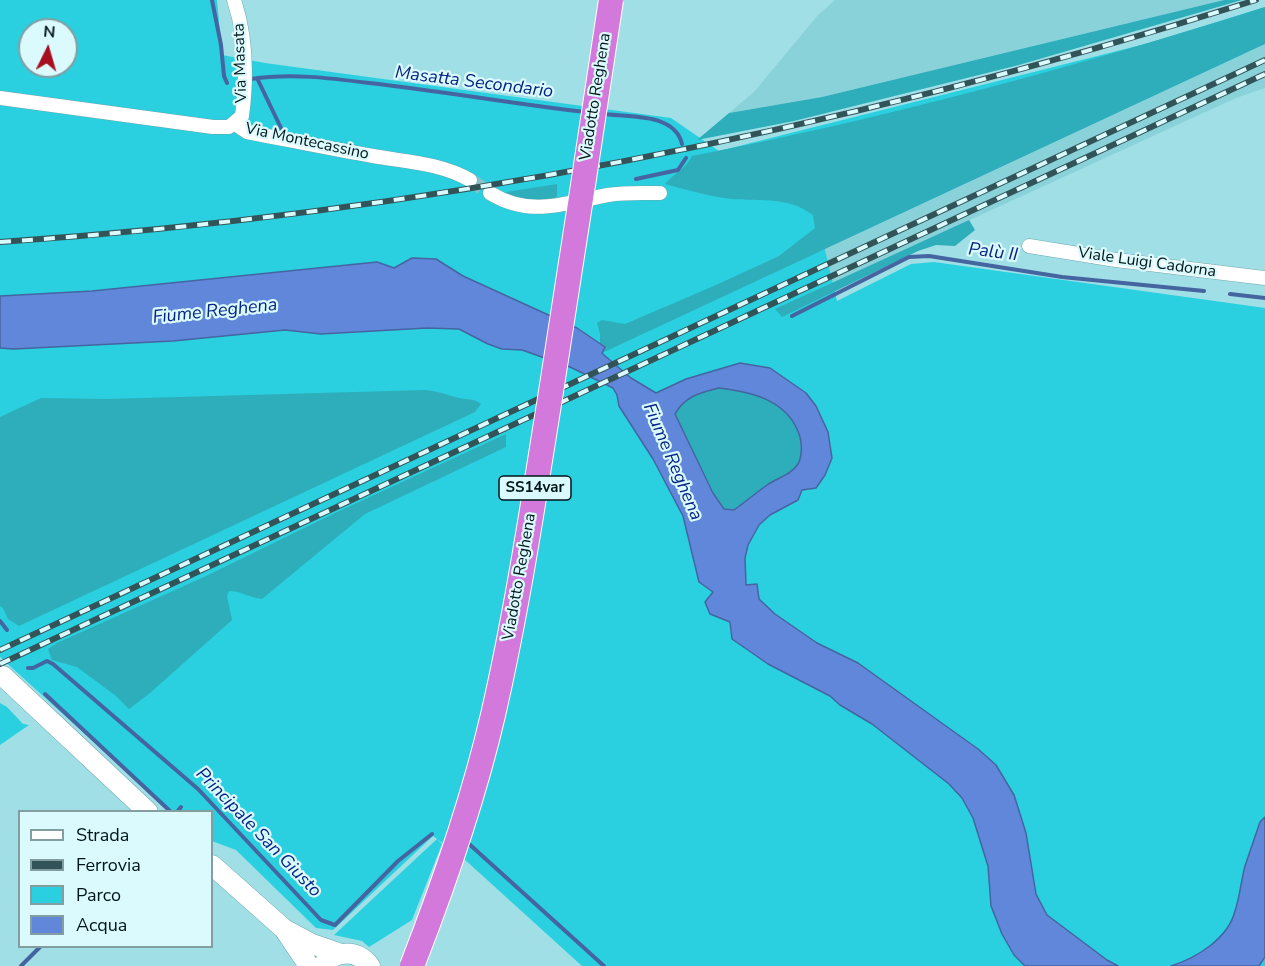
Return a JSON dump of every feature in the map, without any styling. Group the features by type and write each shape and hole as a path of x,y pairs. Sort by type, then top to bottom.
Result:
{"highway":[{"name":"Viadotto Reghena","path":"412,966 444,881 475,784 514,613 566,296 611,0"}],"street":[{"name":"Via Masata","path":"234,0 241,25 244,86 242,116 235,124"},
{"name":"Via Montecassino","path":"0,98 213,127 229,127 235,124 247,132 372,156 439,166 471,180"},
{"path":"490,193 503,201 536,208 609,195 660,193"},
{"name":"Viale Luigi Cadorna","path":"1029,246 1116,260 1265,278"},
{"path":"3,676 146,810"},
{"path":"213,866 284,929 312,944 340,954 359,956 370,966"},
{"path":"284,929 309,966"},
{"path":"322,966 333,956 340,954"}],"shaded area":[{"path":"835,0 1224,0 822,97 729,113 754,92 818,15"},
{"path":"1224,0 1242,0 1019,65 794,121 697,140 729,113 822,97"},
{"path":"1265,7 1265,44 602,353 604,347 600,343 597,323 602,320 625,324 716,285 779,256 815,228 813,215 792,204 724,198 665,184 687,164 692,156 837,125 980,90"},
{"path":"1265,44 1265,88 1236,98 638,372 641,335"},
{"path":"557,184 557,196 550,202 513,197 506,192"},
{"path":"969,220 975,230 955,246 936,245 918,251 782,317 775,309"},
{"path":"722,385 781,402 803,438 804,451 791,472 780,481 734,510 724,513 675,414 683,395"},
{"path":"425,390 473,400 481,404 475,412 19,626 8,619 0,606 0,417 41,398 108,399"},
{"path":"506,434 506,447 365,514 262,599 229,591 227,596 232,620 129,709 116,696 77,667 52,660 48,649 57,643 204,577"}],"green space":[{"path":"0,0 217,0 222,55 265,63 671,118 719,151 1149,43 1265,7 1265,44 817,216 837,301 911,264 934,262 1265,308 1265,966 582,966 463,858 433,836 333,930 316,928 236,850 213,841 213,810 169,810 0,657"},
{"path":"0,703 23,724 29,725 0,745"},
{"path":"437,839 442,844 412,920 369,947 362,941 334,935"}],"water":[{"name":"Fiume Reghena","path":"412,258 436,259 463,276 577,328 605,347 602,353 631,378 656,393 686,379 740,363 770,368 806,393 816,406 828,432 832,458 825,475 816,488 802,490 798,500 770,515 759,525 748,545 745,558 746,585 757,584 759,599 775,614 817,643 858,663 978,749 996,765 1014,795 1026,833 1036,894 1047,915 1118,966 1025,966 1014,955 1002,934 991,906 988,866 973,818 962,798 949,784 872,724 840,705 830,696 768,664 732,639 730,622 710,614 705,602 713,592 699,582 683,516 653,459 619,406 613,388 570,367 522,350 502,349 459,329 427,328 321,334 285,330 173,341 0,348 0,296 92,291 377,262 394,268","holes":["719,388 744,392 778,406 795,424 800,437 801,454 795,468 767,485 734,510 724,509 713,493 675,414 688,399"]},
{"path":"1265,817 1265,957 1259,966 1171,966 1191,958 1210,946 1226,930 1235,911 1245,866 1260,822"}],"waterway":[{"name":"Masatta Secondario","path":"212,0 227,83"},
{"name":"Masatta Secondario","path":"251,79 280,76 325,78 586,112"},
{"path":"257,78 281,128"},
{"name":"Masatta Secondario","path":"603,114 650,118 661,122 678,134 682,144"},
{"path":"636,179 678,170 686,158"},
{"name":"Palù II","path":"792,316 909,257 929,256 1062,277 1204,291"},
{"name":"Palù II","path":"1230,294 1265,298"},
{"name":"Principale San Giusto","path":"0,621 7,630"},
{"name":"Principale San Giusto","path":"28,668 47,661 53,664 198,789 321,920 335,925 398,861 432,834"},
{"path":"45,694 169,810"},
{"name":"Principale San Giusto","path":"468,843 604,966"},
{"path":"21,966 39,948"}],"tunnel":[{"path":"470,180 490,193"}],"railway":[{"path":"0,242 160,229 319,211 477,187 635,159 792,126 948,88 1103,46 1256,0"},
{"path":"0,650 1265,60"},
{"path":"0,664 1265,74"}]}
